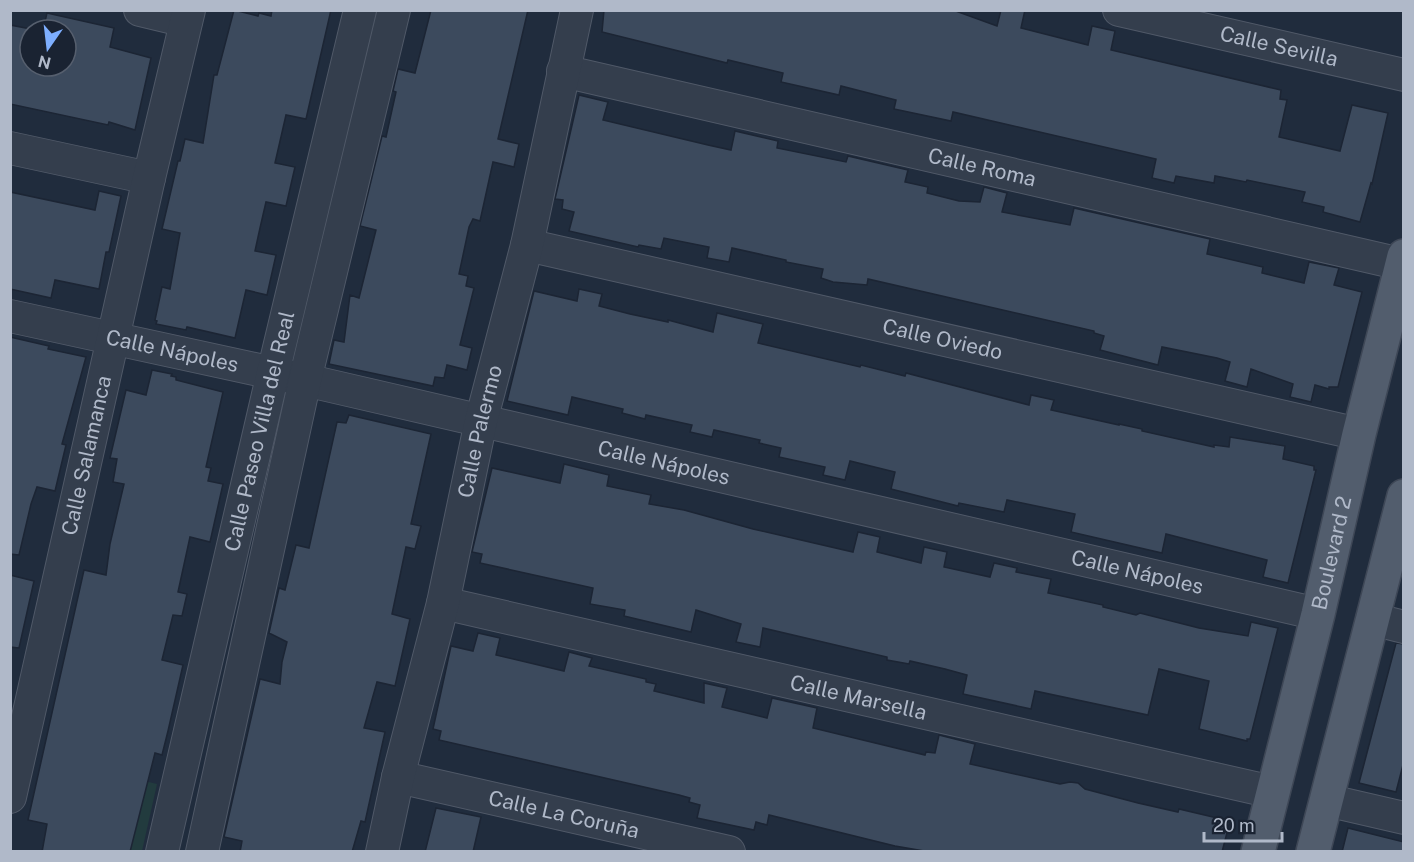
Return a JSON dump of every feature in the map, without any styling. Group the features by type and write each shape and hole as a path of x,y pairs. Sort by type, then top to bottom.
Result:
{"main road":[{"name":"Boulevard 2","path":"1258,852 1318,614 1402,260"},
{"path":"1313,852 1404,496"}],"street":[{"path":"140,10 188,16"},
{"name":"Calle Paseo Villa del Real","path":"162,852 360,10"},
{"name":"Calle Paseo Villa del Real","path":"202,852 304,380 394,10"},
{"name":"Calle Palermo","path":"382,852 398,777 443,603 482,421 527,245 577,10"},
{"name":"Calle Sevilla","path":"1119,10 1404,75"},
{"name":"Calle Salamanca","path":"10,797 20,699 114,339 149,178 188,16"},
{"name":"Calle Roma","path":"563,71 1402,260"},
{"path":"10,148 149,178"},
{"name":"Calle Oviedo","path":"527,245 1359,434"},
{"name":"Calle Nápoles","path":"10,316 304,380 1318,614"},
{"name":"Calle Marsella","path":"443,603 1272,792"},
{"path":"1372,619 1404,627"},
{"name":"Calle La Coruña","path":"398,777 729,852"},
{"path":"1326,800 1404,818"}],"green space":[{"path":"99,770 157,784 142,851 80,852"}],"building":[{"path":"234,10 258,16 259,13 271,16 272,10 331,10 306,119 286,115 275,163 295,167 286,206 266,202 260,228 255,251 276,255 267,295 246,290 235,338 187,327 186,330 156,324 155,320 162,287 170,289 180,233 162,229 178,161 180,161 185,139 203,143 214,75 217,75"},
{"path":"431,10 528,10 498,139 519,144 514,167 493,162 480,221 473,219 469,227 459,274 468,276 466,286 474,288 460,345 472,348 467,370 447,365 444,378 435,377 433,386 329,364 334,340 344,342 350,295 359,298 376,230 360,226 382,136 386,137 396,92 393,91 398,69 415,73"},
{"path":"604,10 953,10 997,26 1001,10 1025,10 1021,28 1088,45 1092,26 1115,31 1111,50 1281,90 1280,99 1287,100 1279,137 1340,151 1352,105 1388,113 1372,184 1360,222 1323,212 1324,207 1302,202 1305,192 1215,176 1214,183 1176,176 1174,183 1152,178 1156,159 953,112 951,121 894,109 896,100 841,86 839,95 781,82 783,73 728,60 727,63 602,32"},
{"path":"47,13 69,18 46,18"},
{"path":"78,20 114,28 110,47 151,58 135,130 109,122 108,125 10,104 10,25 18,27 18,78 78,78"},
{"path":"579,95 608,102 603,120 708,145 731,150 735,131 778,141 777,148 846,162 848,156 908,170 905,182 928,187 927,193 959,201 980,202 984,187 1007,193 1002,212 1070,225 1074,208 1210,239 1207,254 1263,267 1262,273 1304,283 1309,262 1339,268 1334,285 1362,292 1338,387 1329,387 1329,389 1315,385 1311,402 1290,397 1293,384 1251,369 1247,387 1225,381 1230,362 1217,358 1162,347 1158,365 1100,350 1104,336 1094,331 868,279 867,285 833,282 821,278 823,269 786,262 786,260 732,248 729,262 707,258 709,247 664,238 661,249 639,245 638,247 569,231 574,212 562,209 563,200 555,199"},
{"path":"99,191 121,196 99,289 55,280 51,298 10,289 10,192 95,210"},
{"path":"579,289 602,294 599,306 630,314 668,322 668,320 713,332 717,313 763,324 758,343 860,367 861,365 905,376 906,373 1029,405 1031,395 1054,400 1051,410 1142,429 1142,431 1214,447 1214,445 1229,447 1230,437 1285,446 1283,459 1314,466 1316,470 1288,583 1263,577 1267,560 1166,534 1162,553 1071,532 1075,514 1007,500 1004,512 959,503 958,506 891,489 895,472 850,461 845,480 823,475 825,467 779,457 781,448 759,443 760,440 714,430 712,437 690,432 692,425 646,415 645,419 622,413 623,409 572,397 568,415 507,401 534,291 577,301"},
{"path":"10,337 49,346 48,349 86,357 62,444 66,445 55,491 37,487 19,555 10,554"},
{"path":"152,370 172,374 171,376 176,377 176,380 223,392 206,467 211,468 208,481 223,484 210,542 190,537 178,592 187,594 182,616 173,615 162,660 183,665 168,731 162,755 155,753 130,852 42,852 47,824 28,820 84,570 106,575 110,544 124,484 113,482 117,459 110,458 126,390 146,395"},
{"path":"349,415 431,434 411,524 421,526 415,549 406,547 392,614 410,619 395,686 377,682 364,728 385,732 365,822 361,821 352,852 240,852 242,841 224,837 260,679 280,684 287,642 269,633 279,588 285,590 296,545 309,548 337,422 346,423"},
{"path":"564,464 609,475 607,486 651,495 649,504 684,510 853,552 858,532 880,537 877,552 921,563 924,547 947,552 944,567 990,577 994,563 1017,568 1016,572 1051,579 1048,593 1136,615 1140,613 1199,628 1248,636 1251,622 1278,628 1250,739 1247,741 1199,729 1209,681 1159,669 1148,715 1035,691 1031,709 963,694 967,675 945,669 910,661 909,664 887,660 887,657 763,628 760,647 736,642 741,624 696,610 691,632 624,616 625,610 590,604 593,588 480,563 482,554 472,552 492,468 560,483"},
{"path":"10,575 34,581 19,648 10,647"},
{"path":"478,633 500,638 496,655 564,671 569,652 592,658 589,666 646,679 646,682 656,684 654,691 704,703 704,683 727,688 722,707 767,718 772,698 817,708 813,728 925,755 926,752 935,753 939,735 975,744 970,764 1060,784 1078,783 1085,789 1138,803 1178,812 1179,809 1230,821 1222,852 930,852 895,846 769,815 767,825 756,822 754,830 697,818 700,805 689,802 690,798 439,740 441,731 433,729 451,646 473,651"},
{"path":"1396,643 1404,644 1404,761 1396,792 1359,783"},
{"path":"436,808 481,817 473,852 425,852"},
{"path":"1348,828 1404,842 1404,852 1342,852"}]}
